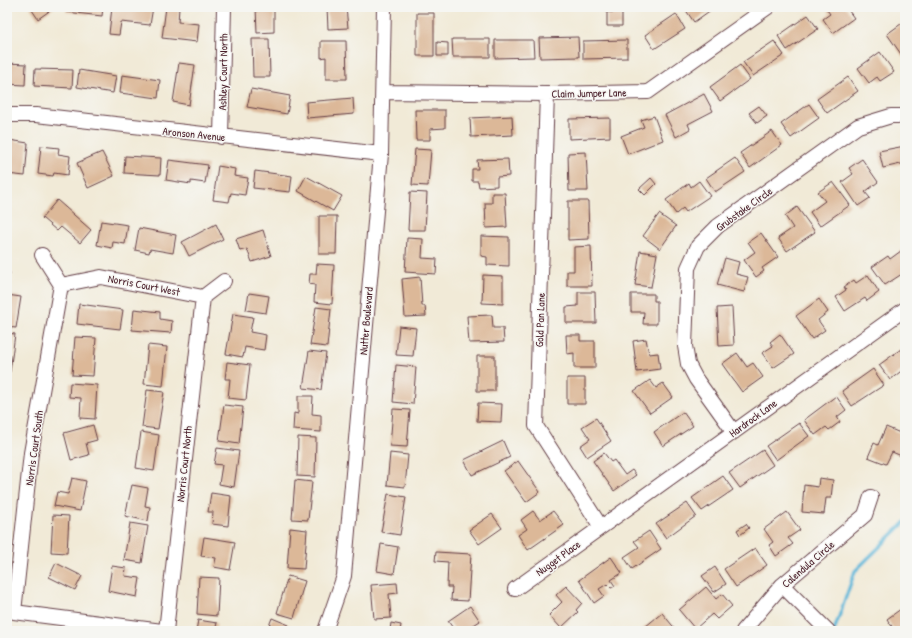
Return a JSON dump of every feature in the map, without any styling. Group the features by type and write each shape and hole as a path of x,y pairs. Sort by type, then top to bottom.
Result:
{"street":[{"name":"Ashley Court North","path":"221,137 224,7"},
{"name":"Nutter Boulevard","path":"325,631 344,576 381,154 384,7"},
{"name":"Claim Jumper Lane","path":"383,92 547,94 648,92 768,7"},
{"name":"Gold Pan Lane","path":"547,94 536,426 601,527"},
{"name":"Aronson Avenue","path":"7,115 36,115 381,154"},
{"name":"Grubstake Circle","path":"734,432 696,379 688,364 685,346 686,289 688,268 698,246 718,226 858,126 891,116 905,116"},
{"path":"42,255 61,285"},
{"name":"Norris Court West","path":"61,285 101,277 203,297"},
{"path":"203,297 224,281"},
{"name":"Norris Court South","path":"10,615 31,453 61,285"},
{"name":"Norris Court North","path":"166,631 203,297"},
{"name":"Hardrock Lane","path":"601,527 905,309"},
{"name":"Calendula Circle","path":"742,631 782,586 865,515 871,497"},
{"name":"Nugget Place","path":"515,589 601,527"},
{"path":"782,586 823,626"},
{"path":"10,615 162,631"}],"building":[{"path":"30,7 55,7 38,19"},
{"path":"66,7 103,7 102,16 66,12"},
{"path":"112,7 153,7 150,25 121,22 119,35 109,34"},
{"path":"166,7 179,8 178,22 199,24 197,42 162,38"},
{"path":"256,7 274,7 274,32 257,33"},
{"path":"327,7 346,7 348,28 328,29"},
{"path":"688,7 715,7 694,22 685,9"},
{"path":"825,7 846,7 854,18 833,33 823,19 830,14"},
{"path":"607,12 622,12 622,26 607,26"},
{"path":"417,13 434,13 434,56 417,56"},
{"path":"676,14 685,29 654,49 645,35"},
{"path":"808,15 818,29 787,50 778,36"},
{"path":"905,21 905,55 903,57 887,34"},
{"path":"578,37 579,57 540,58 539,38"},
{"path":"252,39 269,39 270,77 253,77"},
{"path":"452,39 490,39 490,57 453,57"},
{"path":"495,40 533,40 534,57 495,58"},
{"path":"627,40 627,58 583,59 583,41"},
{"path":"321,41 346,41 347,79 326,79 326,57 321,58"},
{"path":"774,41 784,55 753,76 743,62"},
{"path":"437,42 448,43 448,56 437,56"},
{"path":"880,52 894,72 880,81 877,77 869,83 858,68"},
{"path":"7,63 26,64 25,85 7,84"},
{"path":"179,63 195,65 189,105 173,102"},
{"path":"740,65 750,79 720,101 710,87"},
{"path":"35,69 73,70 72,88 34,86"},
{"path":"79,70 116,76 113,93 77,87"},
{"path":"122,75 160,80 158,98 120,93"},
{"path":"848,77 858,91 827,113 817,99"},
{"path":"251,89 290,96 287,114 247,107"},
{"path":"704,94 713,111 688,124 690,129 676,137 665,115"},
{"path":"353,98 354,114 307,118 306,102"},
{"path":"809,104 819,118 791,138 781,124"},
{"path":"759,106 767,116 757,123 749,113"},
{"path":"415,110 445,110 445,128 430,129 430,140 416,140"},
{"path":"512,116 513,135 471,137 470,118"},
{"path":"654,116 663,140 628,154 621,136 644,127 641,120"},
{"path":"610,118 610,137 569,139 569,119"},
{"path":"772,131 782,145 750,168 740,153"},
{"path":"9,140 28,143 25,176 7,174"},
{"path":"41,146 59,148 58,154 70,156 68,175 54,173 53,176 38,174"},
{"path":"905,146 905,163 883,168 879,151"},
{"path":"415,149 431,150 428,186 412,185"},
{"path":"102,152 114,176 88,188 77,163"},
{"path":"586,152 588,191 569,191 568,153"},
{"path":"125,156 161,158 160,175 124,173"},
{"path":"735,158 745,172 715,192 706,178"},
{"path":"508,159 509,176 497,177 497,186 479,187 478,181 472,181 472,169 478,169 477,160"},
{"path":"862,159 878,182 865,192 870,198 858,206 842,182 853,174 849,168"},
{"path":"169,160 208,165 205,183 191,181 191,184 166,180"},
{"path":"218,166 235,169 234,176 248,178 245,195 231,193 229,202 213,200"},
{"path":"255,171 292,176 290,192 253,188"},
{"path":"306,176 342,196 333,211 298,191"},
{"path":"651,178 656,184 645,195 639,189"},
{"path":"699,181 710,196 686,212 683,208 676,214 666,200 689,183 691,187"},
{"path":"833,182 850,205 820,226 810,212 825,201 818,192"},
{"path":"410,192 427,193 425,230 408,230"},
{"path":"492,193 505,193 507,227 486,228 485,203 492,203"},
{"path":"57,200 91,230 80,243 61,227 57,231 42,218"},
{"path":"568,201 588,201 589,239 568,240"},
{"path":"797,207 815,232 787,251 778,238 793,228 785,216"},
{"path":"659,214 676,226 660,249 643,236"},
{"path":"319,216 337,216 336,254 319,254"},
{"path":"101,221 128,225 125,244 113,242 112,248 97,245"},
{"path":"216,224 223,239 189,256 182,242"},
{"path":"139,228 176,235 173,253 150,249 149,253 135,250"},
{"path":"263,230 271,256 252,262 247,249 240,251 236,239"},
{"path":"761,233 778,257 762,268 764,271 756,277 744,260 755,252 748,242"},
{"path":"481,236 509,237 509,266 487,265 487,257 481,256"},
{"path":"407,238 423,239 422,258 437,259 436,274 405,272"},
{"path":"591,246 592,286 567,286 567,271 574,271 574,247"},
{"path":"905,248 905,272 885,285 872,267 888,256 890,259"},
{"path":"640,251 657,254 651,287 635,285"},
{"path":"725,258 739,262 736,274 748,277 744,292 717,285"},
{"path":"7,260 10,274 7,274"},
{"path":"317,264 334,265 332,304 314,302 315,285 309,284 310,274 316,274"},
{"path":"483,275 503,276 503,304 482,303"},
{"path":"868,275 879,292 867,301 865,298 845,311 836,297 846,290 844,287 854,280 856,283"},
{"path":"420,277 422,306 425,306 426,316 405,317 402,279"},
{"path":"578,292 595,292 596,323 566,323 566,307 578,306"},
{"path":"249,293 269,296 266,313 246,310"},
{"path":"631,294 654,294 654,301 657,301 657,324 643,324 644,312 631,312"},
{"path":"7,295 21,297 16,328 7,327"},
{"path":"819,299 828,312 818,320 825,330 812,339 796,316"},
{"path":"79,304 123,310 120,329 77,324"},
{"path":"316,307 331,309 327,347 310,345"},
{"path":"732,307 734,345 719,346 717,308"},
{"path":"134,309 160,312 160,319 172,321 171,333 132,330"},
{"path":"233,314 253,317 250,332 266,335 264,350 245,347 243,357 226,354"},
{"path":"492,315 493,328 503,328 504,342 469,343 467,316"},
{"path":"399,326 416,328 413,356 396,355"},
{"path":"7,333 15,334 10,372 7,372"},
{"path":"780,334 794,354 773,368 762,353 773,346 770,342"},
{"path":"566,335 580,335 580,341 595,341 595,368 574,368 574,353 567,354"},
{"path":"75,337 96,338 93,376 72,375"},
{"path":"646,339 649,354 658,353 660,369 637,372 633,341"},
{"path":"148,345 167,347 163,386 144,384"},
{"path":"901,349 905,355 905,368 890,380 879,365"},
{"path":"309,351 326,353 321,390 303,388"},
{"path":"737,353 747,367 753,363 763,377 742,392 722,364"},
{"path":"477,356 495,356 495,391 477,391"},
{"path":"227,362 250,365 246,400 228,398 230,379 225,379"},
{"path":"396,365 416,367 413,404 393,402"},
{"path":"873,369 884,385 852,406 842,391"},
{"path":"567,378 585,378 585,404 567,404"},
{"path":"650,380 656,388 663,383 673,397 650,413 634,391"},
{"path":"70,383 97,385 95,419 80,418 81,398 69,397"},
{"path":"147,390 164,392 158,429 142,427"},
{"path":"298,396 313,396 312,414 321,415 321,432 293,430 294,413 298,414"},
{"path":"836,396 846,410 837,417 840,422 829,430 826,427 815,435 804,420"},
{"path":"478,403 502,404 501,422 477,421"},
{"path":"224,405 243,407 239,444 219,441"},
{"path":"393,409 410,410 407,447 390,446"},
{"path":"683,412 693,426 663,446 654,432"},
{"path":"596,418 611,441 587,457 580,446 590,439 582,427"},
{"path":"799,423 809,436 776,460 766,446"},
{"path":"93,425 97,440 86,443 89,455 71,460 64,433"},
{"path":"886,427 905,435 904,457 892,452 886,464 868,457 874,443 878,445"},
{"path":"141,432 159,435 154,471 136,468"},
{"path":"298,437 316,438 315,477 297,476"},
{"path":"503,441 510,457 472,475 464,460"},
{"path":"217,448 239,451 234,487 219,484 222,465 214,464"},
{"path":"763,450 773,465 740,488 729,473"},
{"path":"390,453 408,455 405,487 387,485"},
{"path":"604,453 611,462 614,460 625,475 632,470 636,475 614,491 593,461"},
{"path":"518,461 540,492 526,502 504,471"},
{"path":"723,476 733,490 702,511 692,498"},
{"path":"72,478 86,481 80,511 54,506 57,492 68,494"},
{"path":"819,478 833,480 831,498 826,498 824,514 802,512 804,485 818,487"},
{"path":"295,480 312,482 308,520 292,519"},
{"path":"132,485 148,488 145,506 150,507 148,521 125,516"},
{"path":"211,493 231,496 228,526 212,524 213,512 208,512"},
{"path":"388,494 406,497 400,535 381,532"},
{"path":"687,503 696,516 666,538 656,524"},
{"path":"533,511 540,520 553,511 564,525 528,550 518,535 527,529 521,520"},
{"path":"787,512 800,530 788,538 793,544 776,556 769,545 773,542 764,529"},
{"path":"492,514 502,528 479,544 469,530"},
{"path":"53,515 69,516 67,553 51,552"},
{"path":"130,523 148,526 142,563 124,560"},
{"path":"746,524 749,528 740,535 737,530"},
{"path":"290,528 307,530 304,569 287,568"},
{"path":"649,531 661,549 632,569 624,557 639,547 634,541"},
{"path":"204,537 235,542 230,570 214,567 216,558 201,556"},
{"path":"381,544 398,547 394,574 377,571"},
{"path":"755,548 767,565 736,587 724,569"},
{"path":"436,552 471,554 468,601 451,600 452,587 447,587 448,562 435,561"},
{"path":"611,557 622,573 611,580 615,586 611,588 607,584 599,589 604,596 594,603 579,580"},
{"path":"56,563 82,576 75,590 49,577"},
{"path":"112,566 126,568 125,576 140,578 137,597 108,591"},
{"path":"715,567 726,584 714,592 702,576"},
{"path":"288,576 305,581 294,618 277,613"},
{"path":"199,577 219,578 217,616 197,614"},
{"path":"397,583 398,593 389,594 391,618 374,619 371,585"},
{"path":"566,586 582,603 576,610 578,612 561,628 549,615 562,602 556,595"},
{"path":"706,587 716,599 722,594 732,606 717,619 712,614 695,629 679,610"},
{"path":"470,606 480,621 469,628 471,631 455,631 448,621"},
{"path":"905,606 905,628 901,631 895,631 887,619"},
{"path":"662,613 677,631 640,631"},
{"path":"272,618 289,625 287,631 267,631"},
{"path":"198,620 217,623 215,631 196,631"},
{"path":"391,623 401,625 400,631 390,630"}],"waterway":[{"path":"834,631 855,571 905,522"}]}
